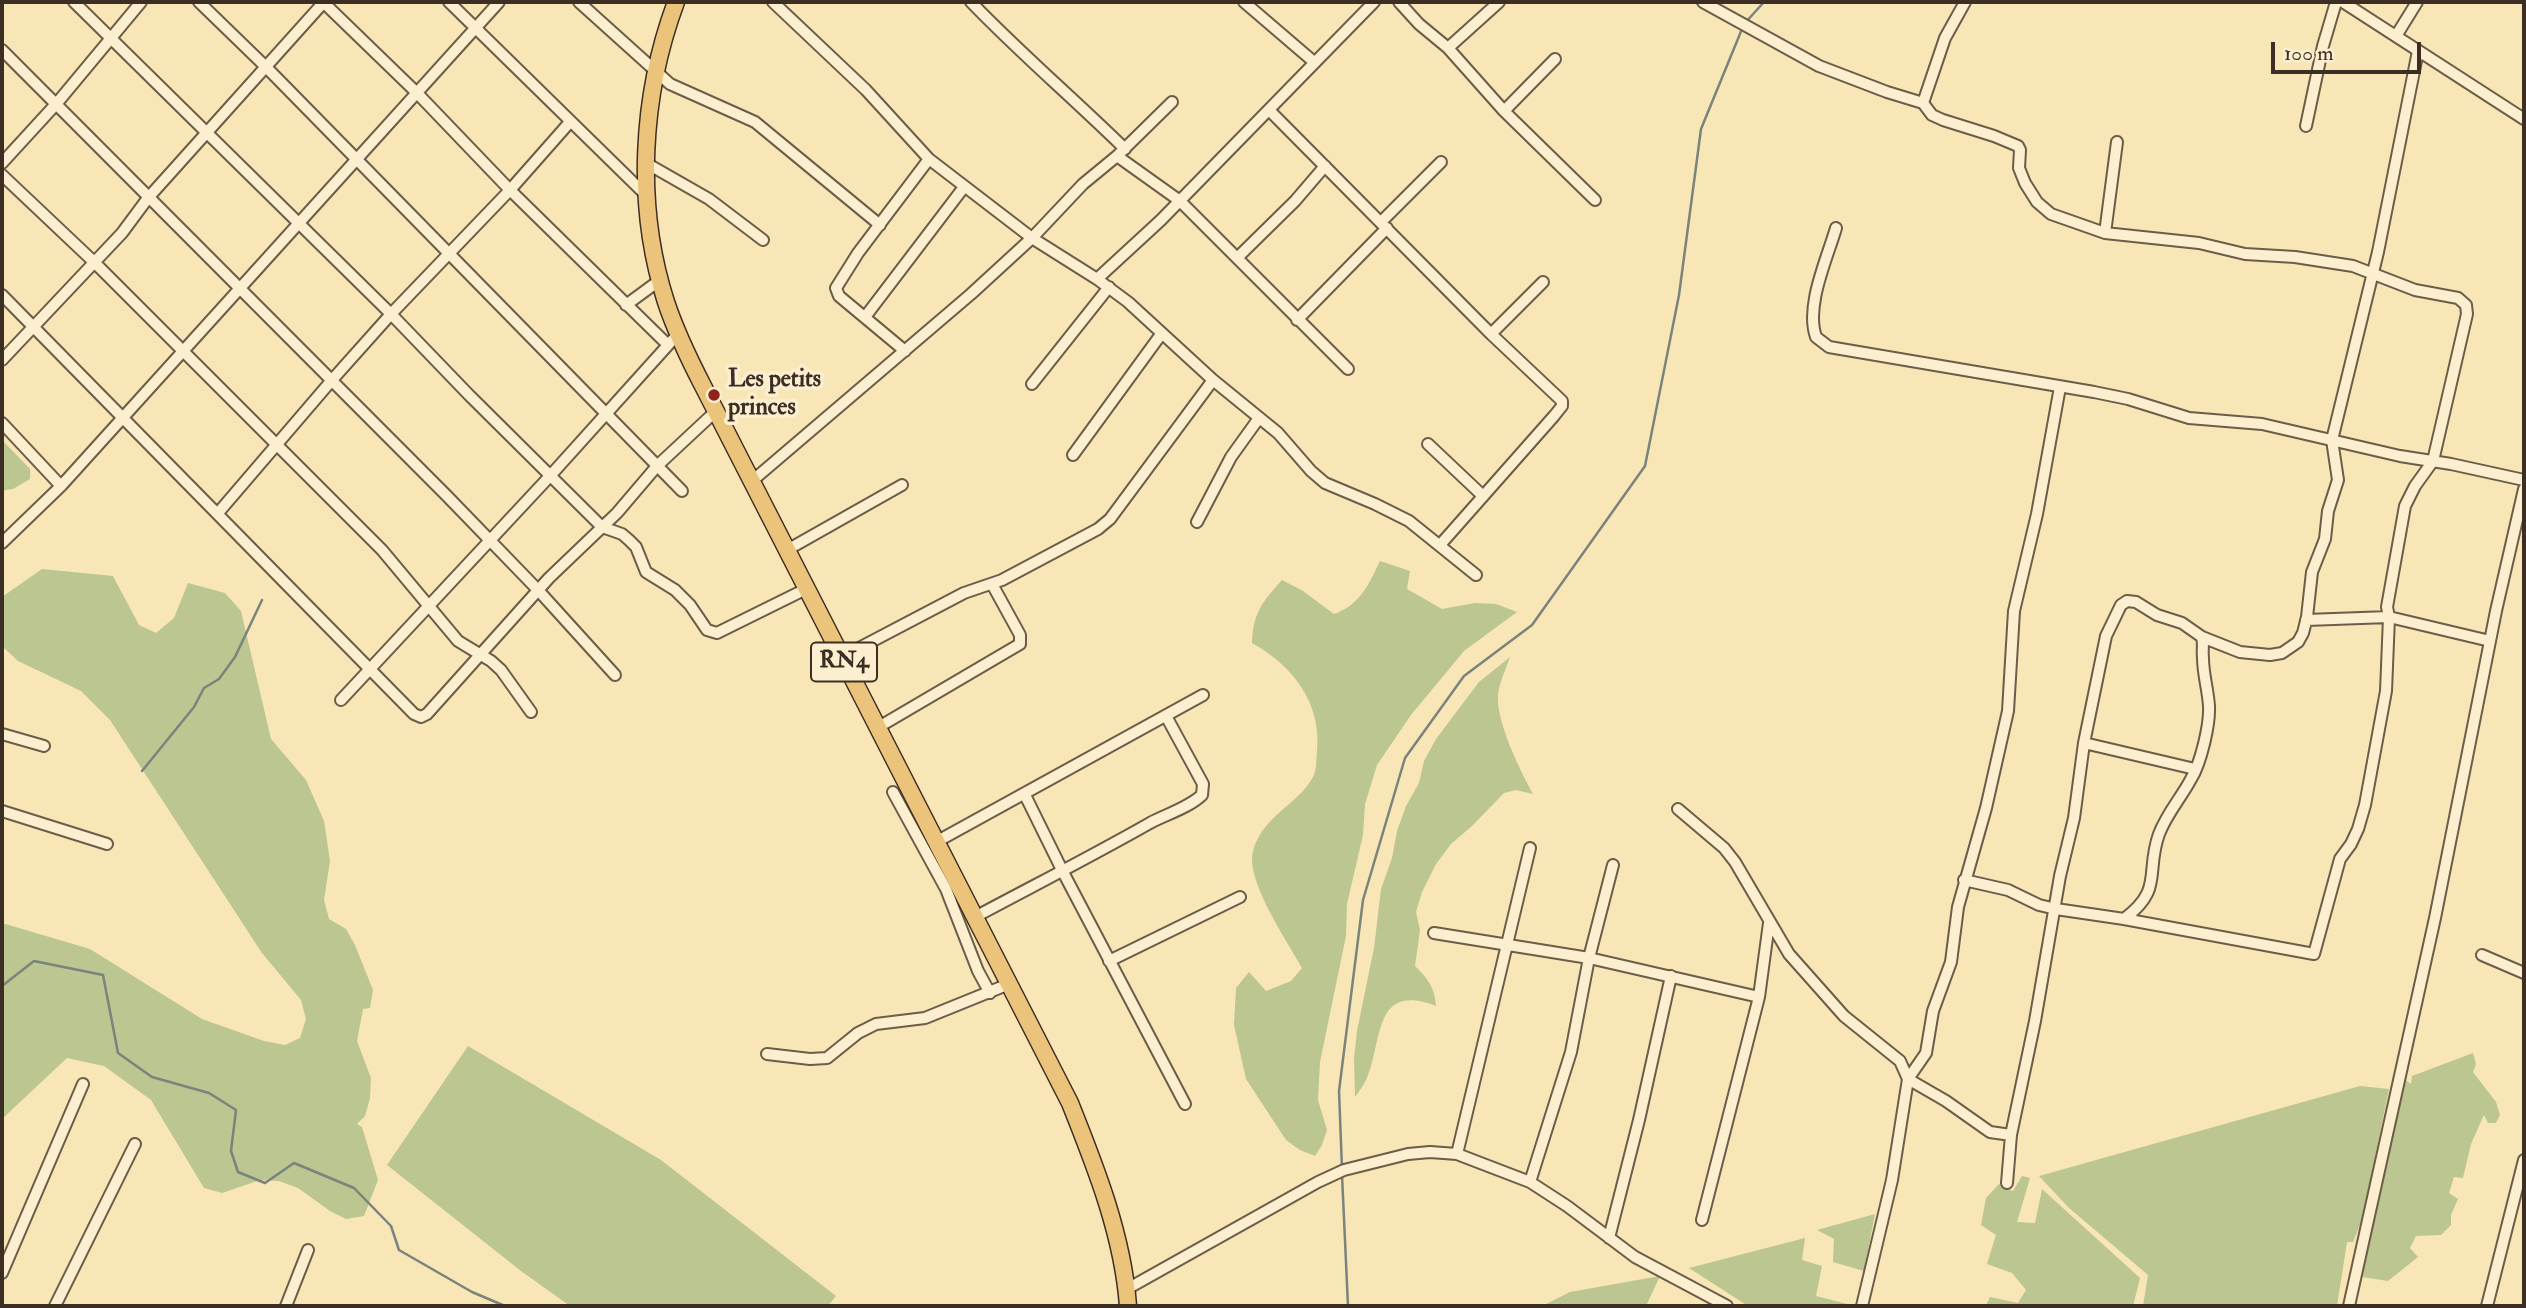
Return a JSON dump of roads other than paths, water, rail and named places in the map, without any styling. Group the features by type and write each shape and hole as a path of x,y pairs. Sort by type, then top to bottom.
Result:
{"highway":[{"name":"RN4","path":"676,2 656,73 646,163 650,234 673,339 716,411 808,588 1069,1103 1090,1154 1120,1250 1128,1306"}],"street":[{"path":"74,2 391,314 602,527 622,534 629,540 636,547 646,572 683,598 711,633 720,632 808,588"},
{"path":"2,163 57,103 141,2"},
{"path":"199,2 266,66 682,491"},
{"path":"2,360 122,233 148,198 324,2 626,304 673,339 550,476 341,700"},
{"path":"449,2 647,196"},
{"path":"2,542 61,486 499,2"},
{"path":"579,2 670,84 755,122 880,225"},
{"path":"773,2 866,90 929,159 1032,239 1109,287 1213,380 1278,433 1325,483 1409,521 1476,575"},
{"path":"971,2 1011,43 1071,95 1121,153 1180,201 1348,369"},
{"path":"1245,2 1314,62"},
{"path":"1097,279 1180,201 1374,2"},
{"path":"1399,2 1419,24 1448,48 1504,111 1595,200"},
{"path":"1448,48 1499,2"},
{"path":"1703,2 1819,66 1923,103 1932,115 1943,120 2018,146 2019,168 2037,202 2050,214 2105,233 2199,243 2245,254 2295,257 2353,266 2415,290 2458,298 2466,304 2467,314 2433,461 2405,506 2387,607 2389,617 2386,691 2365,805 2355,836 2340,859 2314,954 2056,909 2039,905 2008,890 1964,880"},
{"path":"1923,103 1945,38 1965,2"},
{"path":"2306,126 2323,46 2336,2"},
{"path":"2343,2 2524,119"},
{"path":"2396,36 2417,2"},
{"path":"2,50 332,380 538,590 615,674"},
{"path":"2007,1183 2011,1135 2056,909 2060,876 2074,818 2084,743 2106,636 2121,605 2127,601 2182,623 2203,637 2240,652 2270,655 2282,653 2298,642 2306,620 2312,572 2320,556 2328,510 2338,480 2332,440 2373,272 2418,51"},
{"path":"1504,111 1555,59"},
{"path":"752,481 1032,239 1083,184 1121,153 1172,102"},
{"path":"1269,110 1491,334 1562,401 1554,416 1440,545"},
{"path":"218,513 391,314 510,190 570,122"},
{"path":"2105,233 2117,142"},
{"path":"905,351 839,296 836,288 929,159"},
{"path":"1297,320 1441,162"},
{"path":"646,163 709,199 763,240"},
{"path":"1237,258 1295,201 1325,166"},
{"path":"2,175 382,550 458,641 501,670 531,712"},
{"path":"865,317 964,187"},
{"path":"1836,228 1814,302 1814,331 1821,343 1829,347 2128,399 2189,418 2262,424 2400,456 2524,480"},
{"path":"626,304 660,280"},
{"path":"1491,334 1543,282"},
{"path":"1032,384 1109,287"},
{"path":"2,295 414,714 421,717 427,714 538,590 602,527 657,466 716,411"},
{"path":"1073,455 1162,333"},
{"path":"842,657 971,589 992,584 1088,535 1110,519 1213,380"},
{"path":"1861,1306 1892,1180 1908,1079 1926,1053 1933,1011 1951,962 1964,880 1986,808 2008,711 2014,611 2037,514 2060,387"},
{"path":"1197,522 1231,457 1259,418"},
{"path":"2,423 61,486"},
{"path":"1428,444 1483,496"},
{"path":"787,550 902,485"},
{"path":"2349,1306 2435,918 2490,641 2524,489"},
{"path":"877,728 1020,643 1020,635 992,584"},
{"path":"2306,620 2389,617 2490,641"},
{"path":"2124,919 2138,908 2148,895 2157,840 2163,822 2195,769 2209,709 2203,637"},
{"path":"936,842 1026,795 1203,695"},
{"path":"975,917 1063,873 1202,795 1203,784 1166,716"},
{"path":"2,734 44,746"},
{"path":"2084,743 2195,769"},
{"path":"893,792 947,889 978,971 990,993"},
{"path":"1026,795 1063,873 1185,1104"},
{"path":"1678,809 1724,848 1746,879 1789,954 1844,1016 1900,1061 1908,1079 1946,1101 1990,1132 2011,1135"},
{"path":"2,811 107,844"},
{"path":"1457,1154 1530,848"},
{"path":"1530,1182 1571,1052 1589,958 1613,865"},
{"path":"1109,961 1240,897"},
{"path":"1702,1220 1759,997 1769,923"},
{"path":"1434,933 1589,958 1759,997"},
{"path":"2483,955 2524,973"},
{"path":"1609,1238 1671,976"},
{"path":"767,1054 810,1059 827,1058 858,1033 876,1024 925,1018 1009,984"},
{"path":"2,1272 83,1084"},
{"path":"55,1306 135,1144"},
{"path":"1127,1289 1343,1170 1408,1154 1430,1152 1457,1154 1530,1182 1635,1257 1726,1306"},
{"path":"2487,1306 2524,1160"},
{"path":"286,1306 308,1250"}],"waterway":[{"path":"1745,23 1764,2"},
{"path":"1342,1169 1339,1091 1363,900 1405,758 1464,676 1532,625 1645,466 1679,295 1701,129 1742,29"},
{"path":"142,771 194,707 204,688 219,679 235,657 262,600"},
{"path":"2,986 34,961 103,975 118,1053 152,1077 209,1093 236,1110 231,1151 238,1172 265,1183 294,1163 354,1188 391,1226 399,1250 472,1292 505,1306"},
{"path":"1342,1175 1348,1306"}],"place":[{"name":"Les petits princes","path":"714,395"}]}
